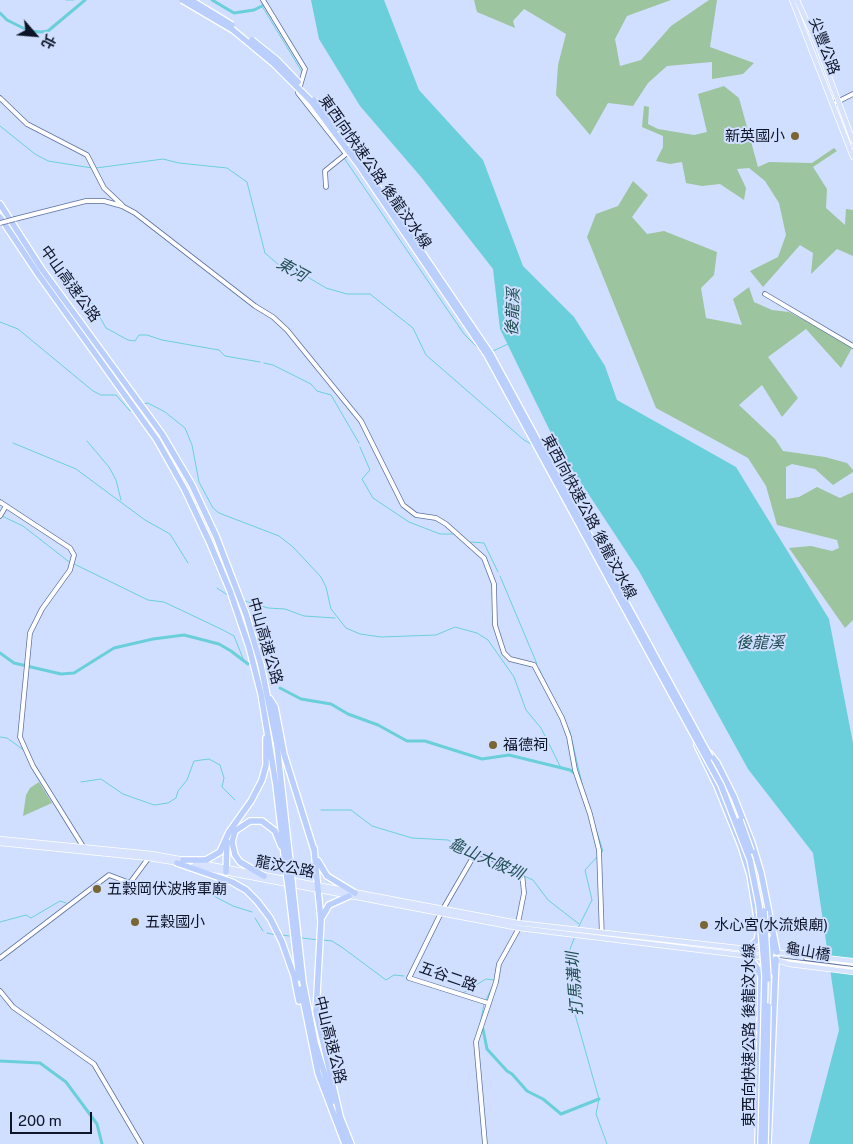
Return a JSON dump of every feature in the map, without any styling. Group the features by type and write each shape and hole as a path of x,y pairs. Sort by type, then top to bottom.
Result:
{"highway":[{"name":"東西向快速公路 後龍汶水線","path":"182,0 233,30 274,64 311,102 346,148 487,355 721,785 738,824 757,888 763,936 764,976 760,1144"},
{"name":"東西向快速公路 後龍汶水線","path":"191,0 234,26 277,60 326,113 361,162 498,366 707,750 742,824 757,873 765,919 768,977 767,1144"},
{"name":"中山高速公路","path":"0,204 41,268 146,410 192,485 216,536 246,614 266,691 278,754 295,951 308,1030 318,1073 345,1144"},
{"name":"中山高速公路","path":"0,216 38,274 142,418 185,490 230,591 249,647 266,718 285,858 289,871"},
{"path":"266,691 275,707 284,754 320,866 327,876 352,894 329,905 321,921"},
{"path":"180,861 206,860 216,856 229,832 251,801 262,780 266,765 266,718"},
{"path":"694,736 739,839 750,874 759,931 770,956 774,976 767,1144"},
{"path":"707,750 721,770 746,822 762,873 772,930 770,956 761,976 760,1144"},
{"path":"264,876 240,862 234,855 232,847 233,837 240,826 254,820 268,824 278,836 285,858"},
{"path":"226,870 225,857 229,832"},
{"path":"314,848 321,921 316,1012 340,1116"},
{"path":"180,861 232,882 246,890 270,918 282,942 308,1030"},
{"name":"中山高速公路","path":"291,892 303,982 312,1028 324,1073 351,1144"},
{"path":"742,950 751,946 757,940 759,931"},
{"path":"747,956 756,966 761,976"}],"main road":[{"name":"尖豐公路","path":"792,0 853,141"},
{"name":"尖豐公路","path":"797,0 836,104 853,157"},
{"name":"龍汶公路","path":"3,841 150,856 518,925 603,935"},
{"name":"龍汶公路","path":"226,870 319,888"},
{"path":"603,935 742,950 770,956"},
{"path":"603,935 747,956 770,956"},
{"name":"龜山橋","path":"770,956 853,963"},
{"name":"龜山橋","path":"770,956 789,964 853,970"}],"street":[{"path":"263,0 305,69 298,93 346,154 325,171 326,188"},
{"path":"836,104 853,94"},
{"path":"0,98 27,124 83,151 104,188 122,206 255,306 273,317 287,330 360,421 403,505 416,515 436,518 446,524 484,558 494,584 495,625 499,642 510,659 534,666 562,718 569,737 577,776 590,814 599,850 603,935"},
{"path":"0,222 86,201 104,201 122,206"},
{"path":"765,294 853,346"},
{"path":"0,502 70,548 74,553 73,563 42,609 30,633 20,737 33,766 85,850"},
{"path":"0,515 6,506"},
{"path":"442,911 472,860 480,853 522,874 524,893 518,925 499,964 496,982 485,1002 476,1042 485,1144"},
{"path":"0,958 109,875 130,883 150,856"},
{"name":"五谷二路","path":"442,911 409,978 485,1002"},
{"path":"0,991 13,1007 94,1064 141,1144"}],"shaded area":[{"path":"474,0 671,0 627,16 615,39 620,66 641,60 671,26 709,0 717,0 710,47 754,63 743,74 712,79 712,62 667,66 648,83 633,106 608,103 590,135 556,95 558,65 566,34 524,9 513,21 515,28 477,12"},
{"path":"724,86 739,98 758,167 769,162 812,163 834,148 837,151 813,167 827,189 826,208 845,225 846,209 853,210 853,256 837,249 811,274 813,253 800,245 763,287 750,271 778,257 786,235 779,203 765,181 749,168 737,169 746,188 744,200 720,184 702,186 686,183 682,162 670,164 656,161 663,147 663,136 642,127 644,106 649,107 648,124 658,129 694,135 707,132 698,94"},
{"path":"633,181 648,195 632,217 647,234 664,231 717,252 714,275 701,288 706,318 742,325 733,299 749,287 754,302 772,310 789,312 853,346 841,368 806,329 768,357 798,398 782,417 762,385 739,405 775,439 783,451 825,457 847,463 853,470 853,472 833,485 815,469 792,464 786,467 786,499 799,497 817,487 840,498 853,492 853,620 845,628 789,548 811,546 832,551 839,548 837,540 777,525 766,486 748,458 656,408 587,237 596,214 618,206"},
{"path":"39,782 52,803 23,816 26,795 30,788"}],"water":[{"name":"後龍溪","path":"311,0 384,0 419,90 483,160 523,266 574,317 605,366 617,400 736,467 829,619 853,743 853,1144 809,1144 839,1030 813,853 748,769 639,571 568,463 549,429 500,329 493,269 421,177 360,106 319,39"}],"waterway":[{"path":"66,0 74,0"},
{"path":"0,13 7,20 29,31 48,31 85,0"},
{"path":"212,0 234,13 254,10 262,6"},
{"path":"262,6 302,72"},
{"name":"東河","path":"0,126 35,154 48,161 92,168"},
{"path":"344,158 464,334 482,352"},
{"name":"東河","path":"96,168 163,159 179,163 227,168 247,182 265,253 280,266 306,276 326,288 347,294 370,294 413,328 426,355 524,440 533,445"},
{"path":"74,283 92,303 106,328 128,340 135,341 139,335 147,335 162,340 219,350 225,356 260,362"},
{"path":"0,322 18,329 93,391 101,395 116,395 130,411 133,409"},
{"path":"491,352 508,344"},
{"path":"264,363 273,365 311,384 317,391 331,395 359,443"},
{"path":"143,404 148,403 165,412 185,428 192,445 199,482 213,508 219,513 279,536 293,547 321,577 326,587 331,609 346,628 360,634 381,637 436,635 455,627 477,633 488,640 514,677 526,710 541,728 561,768"},
{"path":"87,441 109,467 116,480 121,500"},
{"path":"13,443 76,469 145,520 170,534 188,563"},
{"name":"東河","path":"542,446 560,447"},
{"path":"360,447 370,470 362,479 373,498 409,522 440,534 454,534"},
{"path":"2,516 23,526 68,561 148,600 164,602 234,636 244,661"},
{"path":"471,542 484,543 498,572"},
{"path":"500,576 537,664"},
{"path":"217,588 229,596"},
{"path":"242,600 268,608 285,609 304,616 335,618"},
{"path":"0,653 14,663 61,674 74,673 114,648 153,639 184,635 219,644 248,664"},
{"path":"539,669 570,732 583,788"},
{"path":"280,688 301,699 331,704 348,714 378,725 407,741 425,741 482,759 509,755 570,770 579,776"},
{"name":"龜山大陂圳","path":"0,737 7,738 25,751"},
{"name":"龜山大陂圳","path":"81,782 101,779 123,794 154,805 168,803 176,798 178,791 187,780 194,761 209,759 220,765 224,778 222,787 235,800"},
{"name":"龜山大陂圳","path":"321,810 351,810 372,826 412,838 448,840 503,866"},
{"name":"打馬溝圳","path":"593,820 603,851 601,853"},
{"name":"打馬溝圳","path":"578,928 592,900 585,870 598,856"},
{"name":"龜山大陂圳","path":"524,876 533,880 548,900 579,924"},
{"path":"185,894 202,890 233,906 252,912"},
{"path":"0,922 26,915 31,918 60,901 66,903"},
{"path":"255,918 263,931"},
{"path":"267,933 276,935"},
{"path":"282,935 289,936"},
{"name":"打馬溝圳","path":"575,936 570,949 573,1007 599,1099 596,1114 607,1144"},
{"path":"302,938 319,940"},
{"path":"323,940 332,941 386,980 394,975 404,976"},
{"path":"463,993 486,979 494,980"},
{"path":"486,1000 494,983"},
{"path":"480,1024 484,1004"},
{"path":"483,1029 487,1049 507,1071 527,1091 543,1099 561,1114 599,1099"},
{"path":"0,1061 40,1063 66,1082 97,1124 102,1144"}],"place":[{"name":"新英國小","path":"795,136"},
{"name":"福德祠","path":"493,745"},
{"name":"五穀岡伏波將軍廟","path":"97,889"},
{"name":"五穀國小","path":"135,922"},
{"name":"水心宮(水流娘廟)","path":"704,925"}]}
